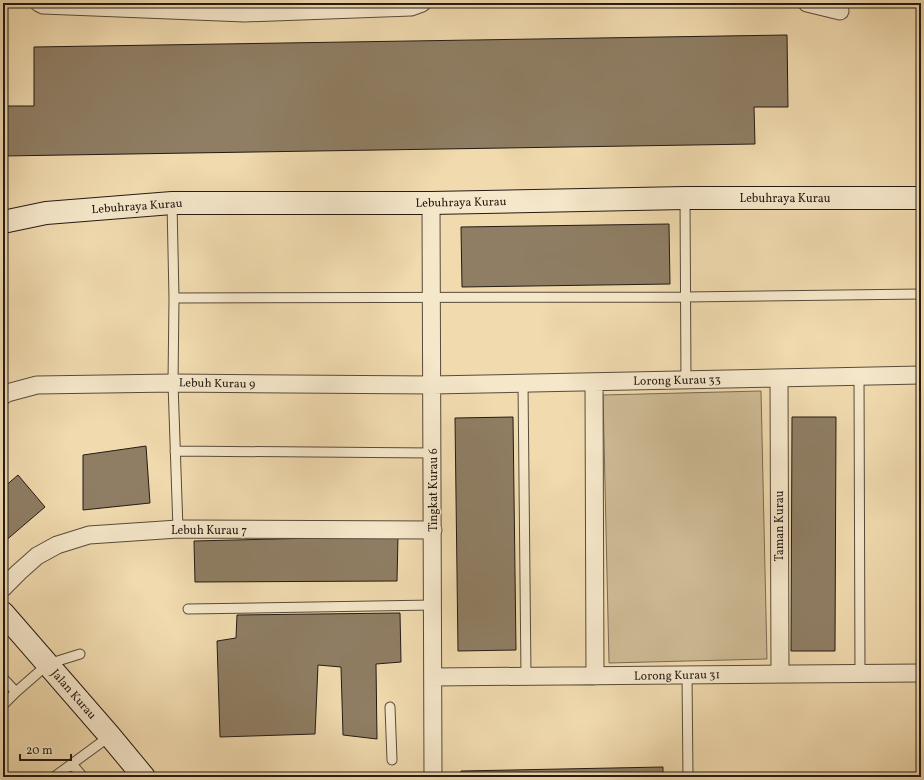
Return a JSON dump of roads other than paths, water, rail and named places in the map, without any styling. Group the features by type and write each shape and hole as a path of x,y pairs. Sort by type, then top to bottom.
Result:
{"street":[{"path":"39,3 43,5 245,13 411,7 422,3"},
{"path":"808,3 840,11"},
{"name":"Lebuhraya Kurau","path":"3,222 46,213 172,203 431,203 685,198 921,198"},
{"name":"Tingkat Kurau 6","path":"431,203 433,777"},
{"name":"Lorong Kurau 33","path":"432,385 921,375"},
{"name":"Taman Kurau","path":"778,378 780,674"},
{"path":"594,382 596,676"},
{"name":"Lebuh Kurau 9","path":"3,396 7,393 37,386 173,383 432,385"},
{"name":"Lebuh Kurau 7","path":"3,588 37,556 57,545 89,534 178,529 433,530"},
{"name":"Jalan Kurau","path":"3,613 144,777"},
{"name":"Lorong Kurau 31","path":"433,677 921,673"}],"lane":[{"path":"685,198 686,380"},
{"path":"172,203 174,298 173,383 178,529"},
{"path":"174,298 686,297 921,294"},
{"path":"859,377 860,673"},
{"path":"523,383 526,676"},
{"path":"175,451 432,453"},
{"path":"188,609 433,605"},
{"path":"3,705 48,664 80,654"},
{"path":"687,675 688,777"},
{"path":"3,678 16,692"},
{"path":"390,707 392,760"},
{"path":"54,777 110,736"},
{"path":"72,764 83,777"}]}
